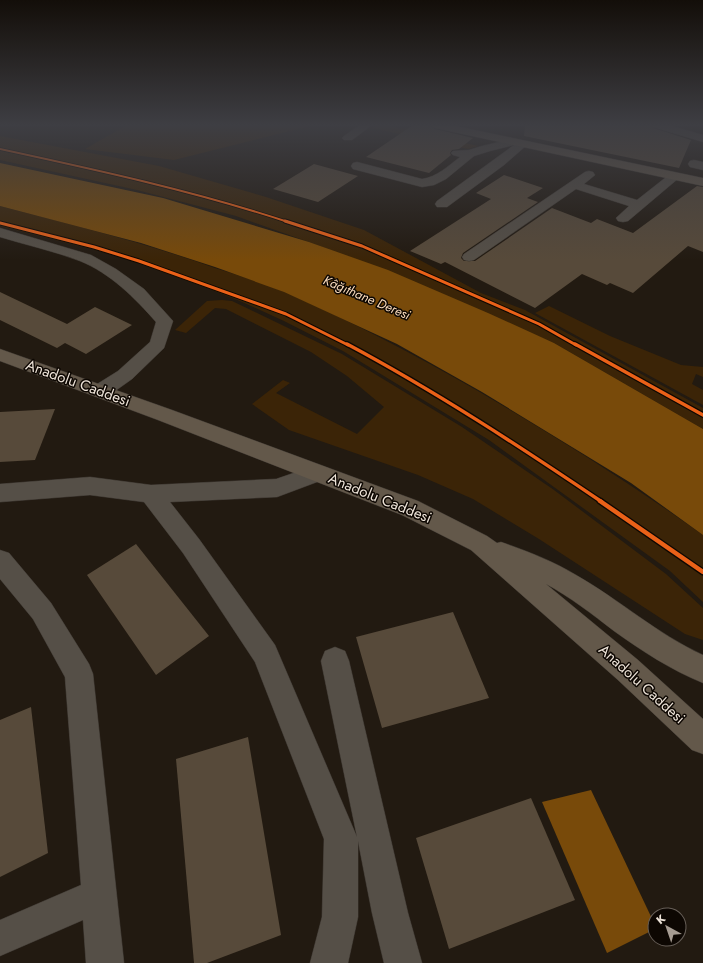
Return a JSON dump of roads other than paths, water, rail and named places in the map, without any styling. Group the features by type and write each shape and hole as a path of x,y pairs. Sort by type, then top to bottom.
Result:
{"main road":[{"path":"641,170 703,182"},
{"name":"Anadolu Caddesi","path":"0,355 101,391 410,508 479,543 628,670 703,739"},
{"path":"479,543 519,559 576,588 640,634 680,658 703,669"}],"street":[{"path":"369,170 397,179 422,183 432,182 442,177 451,170"},
{"path":"442,204 489,170"},
{"path":"469,257 589,175"},
{"path":"623,218 674,177"},
{"path":"575,185 639,205"},
{"path":"0,232 86,258 111,272 138,292 165,321 158,344 125,375 101,391"},
{"path":"0,493 90,486 151,494 277,488 317,473"},
{"path":"151,494 191,546 265,654 341,839 340,917 329,963"},
{"path":"0,561 42,611 79,674 105,963"},
{"path":"335,661 390,913 404,963"},
{"path":"0,938 99,895"}],"water":[{"name":"Kâğıthane Deresi","path":"0,170 32,170 163,198 309,242 388,270 554,343 703,429 703,535 631,483 482,392 397,344 284,292 215,267 141,243 0,206"},
{"path":"591,790 647,908 647,933 607,953 542,802"}]}
